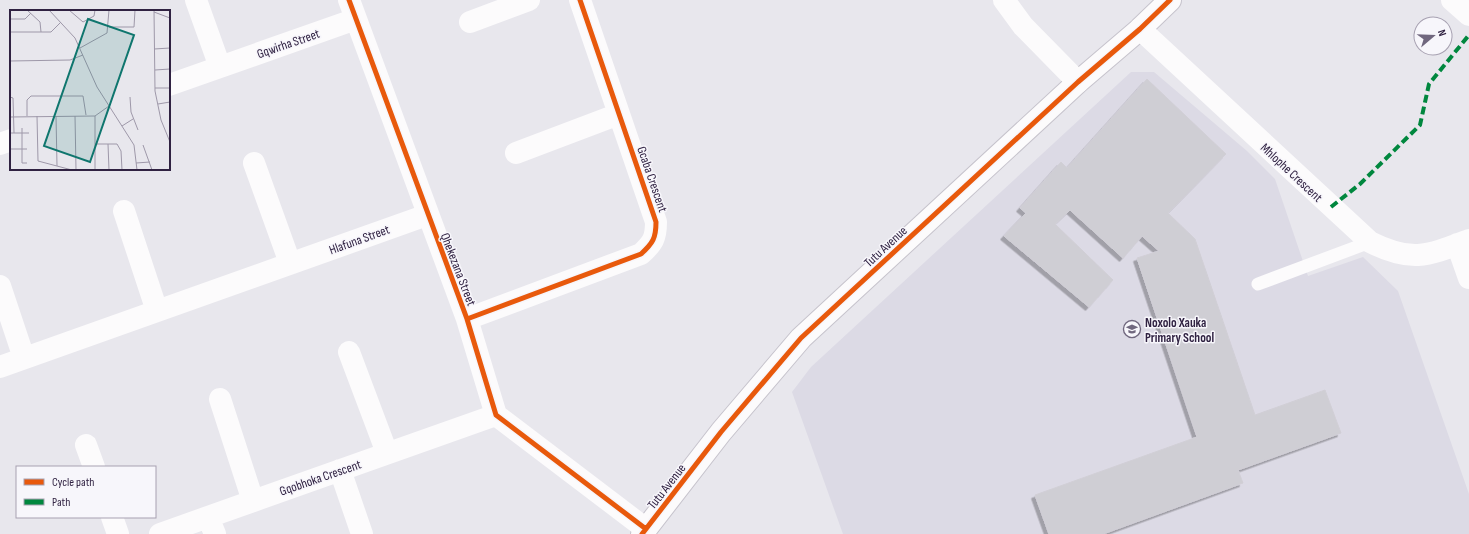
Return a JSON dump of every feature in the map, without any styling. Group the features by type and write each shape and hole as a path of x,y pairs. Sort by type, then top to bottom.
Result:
{"street":[{"path":"196,0 220,67"},
{"path":"470,22 529,0"},
{"name":"Gcaba Crescent","path":"467,319 641,254 650,246 656,234 656,222 580,0"},
{"path":"1004,0 1023,26 1078,82"},
{"name":"Tutu Avenue","path":"644,531 721,432 801,338 1078,82 1140,29 1170,0"},
{"path":"1452,0 1469,15"},
{"name":"Gqwirha Street","path":"170,85 220,67 352,10"},
{"name":"Qhekezana Street","path":"352,10 427,215 467,319 496,415"},
{"name":"Mhlophe Crescent","path":"1140,29 1370,242 1388,251 1413,256 1430,254 1463,242"},
{"path":"516,152 618,114"},
{"path":"0,144 10,140"},
{"path":"254,163 290,263"},
{"path":"124,211 157,311"},
{"name":"Hlafuna Street","path":"0,367 427,215"},
{"path":"1463,242 1469,278"},
{"path":"0,286 24,358"},
{"path":"349,352 387,453"},
{"path":"220,399 253,501"},
{"path":"496,415 644,531"},
{"name":"Gqobhoka Crescent","path":"160,534 211,525 253,501 496,415"},
{"path":"86,445 94,466"},
{"path":"340,470 362,534"},
{"path":"112,518 118,534"}],"lane":[{"path":"1258,284 1370,242"}],"shaded area":[{"name":"Noxolo Xauka Primary School","path":"1131,72 1154,72 1247,151 1275,179 1308,276 1363,257 1398,291 1469,494 1469,534 843,534 792,392 811,367"}],"building":[{"path":"1147,79 1226,154 1168,213 1195,239 1255,415 1325,390 1341,433 1238,470 1243,483 1103,534 1049,534 1035,495 1197,437 1137,258 1159,251 1142,236 1123,258 1070,210 1055,224 1113,280 1089,307 1004,236 1026,213 1020,208 1061,162 1067,168"}],"marked path":[{"path":"1331,207 1360,184 1420,125 1429,84 1469,35"}],"cycle path":[{"path":"349,0 467,319 496,415 646,529"},
{"path":"467,319 641,254 653,240 656,222 580,0"},
{"path":"642,534 721,432 801,338 1078,82 1140,29 1170,0"}],"place":[{"name":"Noxolo Xauka Primary School","path":"1132,329"}]}
